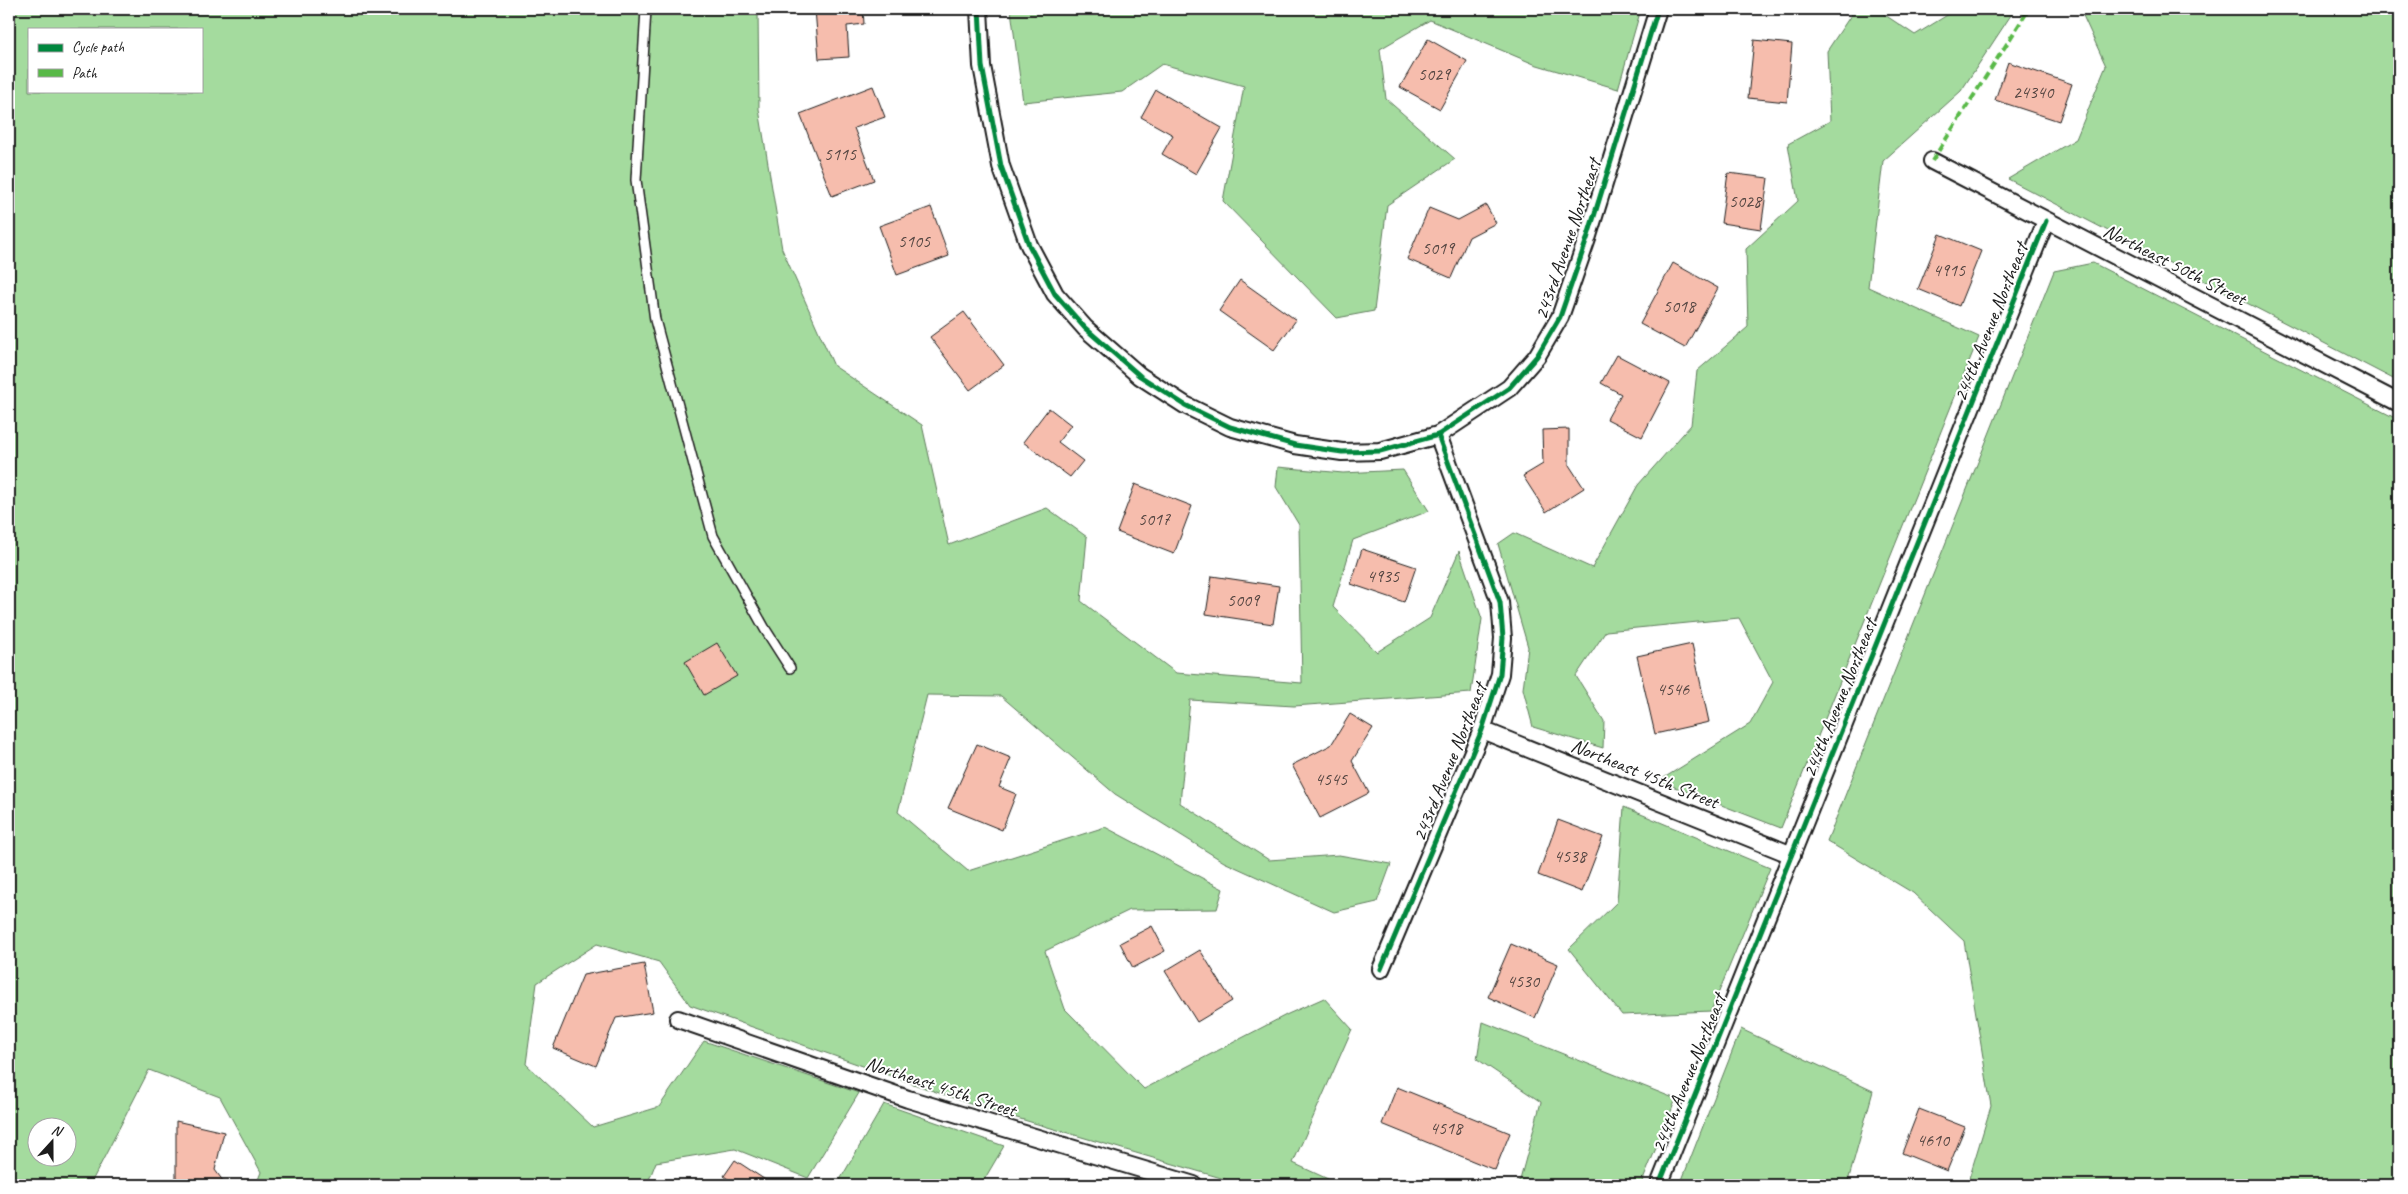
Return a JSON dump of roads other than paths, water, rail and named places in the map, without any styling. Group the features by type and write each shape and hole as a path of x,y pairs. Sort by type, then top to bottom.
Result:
{"street":[{"path":"979,9 982,66 1001,166 1029,245 1055,294 1085,328 1140,376 1186,405 1230,427 1295,445 1342,452 1380,451 1438,435"},
{"name":"243rd Avenue Northeast","path":"1380,969 1482,730 1500,674 1503,638 1500,602 1438,435 1509,388 1537,356 1560,317 1587,239 1658,9"},
{"name":"Northeast 50th Street","path":"1932,161 2399,403"},
{"name":"244th Avenue Northeast","path":"1659,1185 2046,221"},
{"name":"Northeast 45th Street","path":"1482,730 1792,855"},
{"name":"Northeast 45th Street","path":"678,1019 918,1102 1194,1185"}],"lane":[{"path":"646,9 636,180 655,320 713,536 765,629 790,668"}]}
